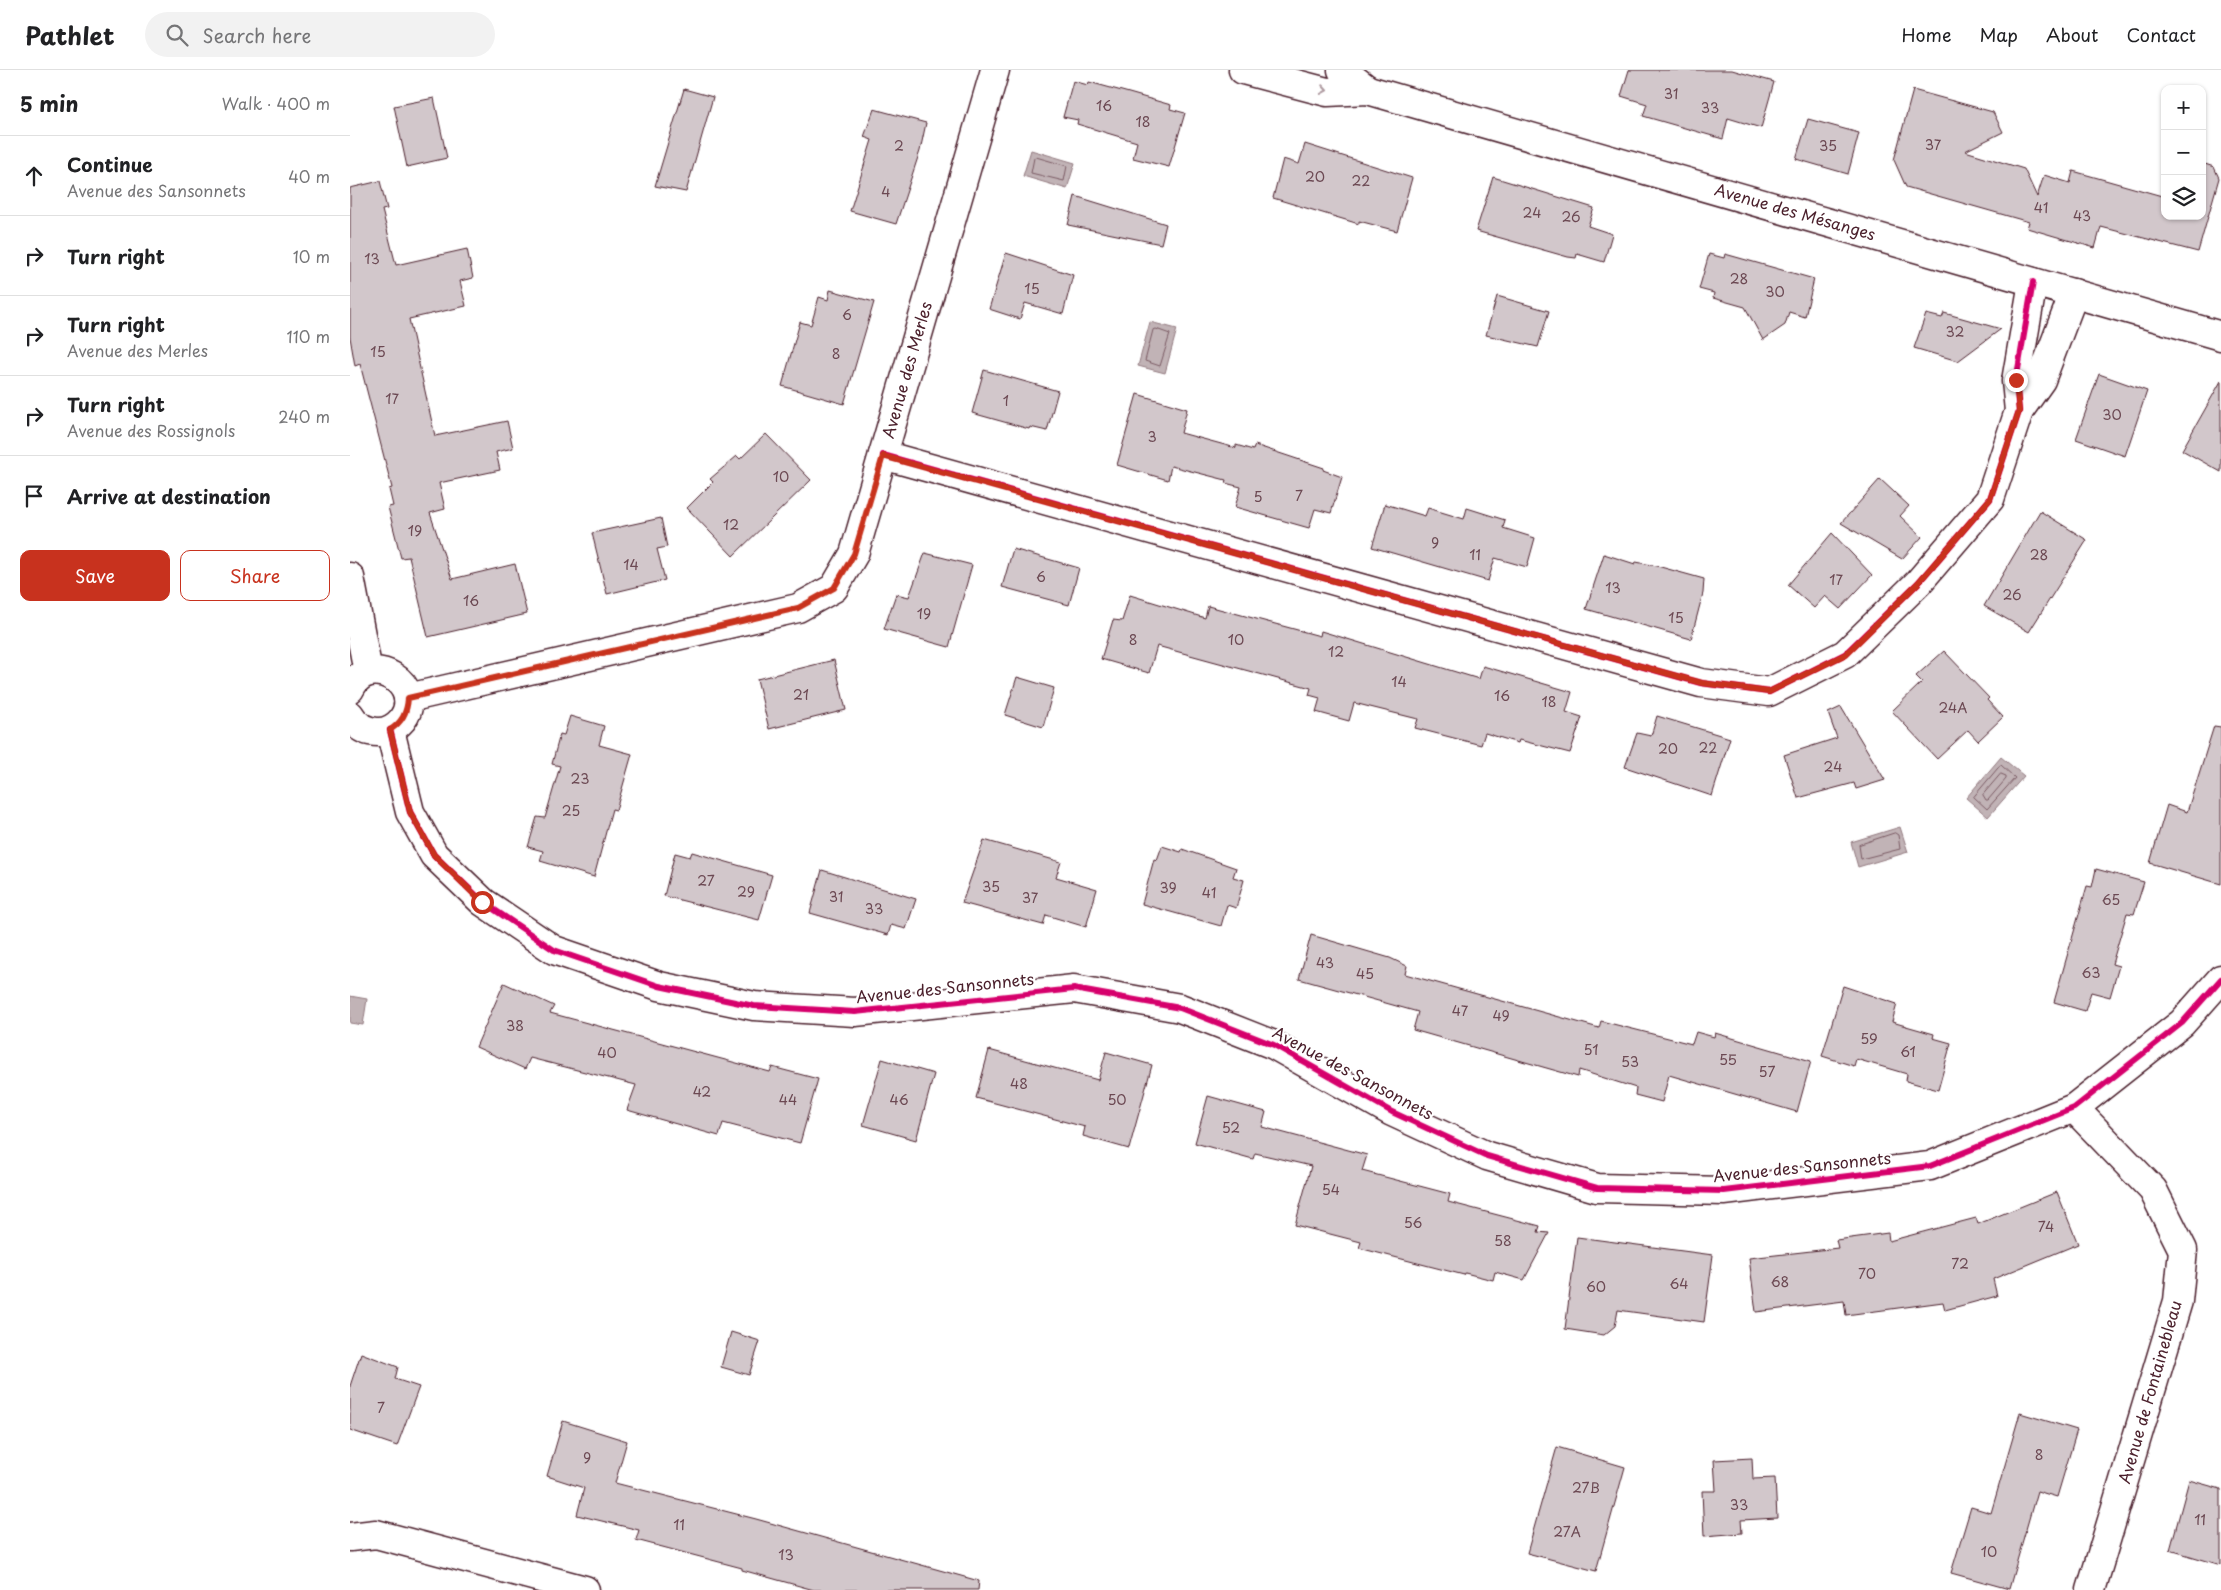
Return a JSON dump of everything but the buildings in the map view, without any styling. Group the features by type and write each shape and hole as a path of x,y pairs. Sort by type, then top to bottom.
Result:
{"street":[{"name":"Avenue des Merles","path":"408,698 798,608 834,588 854,554 995,70"},
{"name":"Avenue des Mésanges","path":"1243,70 1327,92 1368,90 2221,336"},
{"name":"Avenue des Mésanges","path":"1342,70 1368,90"},
{"path":"2019,411 2016,380 2033,282"},
{"path":"883,456 1702,683 1769,692 1846,654 1918,583 1990,499 2019,411 2041,380 2074,293"},
{"path":"350,577 359,681 379,671 390,674 405,688 408,698 408,708 404,716 390,730 370,732 361,728 351,719"},
{"name":"Avenue des Sansonnets","path":"390,730 410,812 434,855 482,902 554,950 659,986 754,1006 855,1012 1074,989 1180,1008 1274,1045 1392,1112 1487,1156 1597,1188 1724,1191 1930,1166 2074,1108 2182,1023 2221,979"},
{"name":"Avenue de Fontainebleau","path":"2074,1108 2153,1190 2183,1250 2178,1301 2091,1590"},
{"path":"350,1537 376,1534 585,1590"}],"water":[{"path":"1031,150 1075,163 1067,189 1023,176"},
{"path":"1150,322 1177,329 1165,373 1138,366"},
{"path":"2001,757 2024,776 1988,817 1966,798"},
{"path":"1900,827 1908,852 1858,867 1851,842"},
{"path":"350,996 367,999 363,1025 350,1023"}],"cycle path":[{"path":"883,455 1701,683 1769,692 1845,654 1918,583 1990,499 2019,411 2016,381 2033,282"},
{"path":"390,730 410,812 434,855 483,902 554,950 659,986 754,1006 855,1012 1074,989 1180,1008 1274,1045 1392,1112 1487,1156 1597,1188 1724,1191 1930,1166 2074,1108 2182,1023 2221,979"}],"route":[{"path":"482,902 434,855 410,812 390,730 404,716 408,708 408,698 798,608 834,588 854,554 883,456 1702,683 1769,692 1846,654 1918,583 1990,499 2019,411 2016,380"}]}
